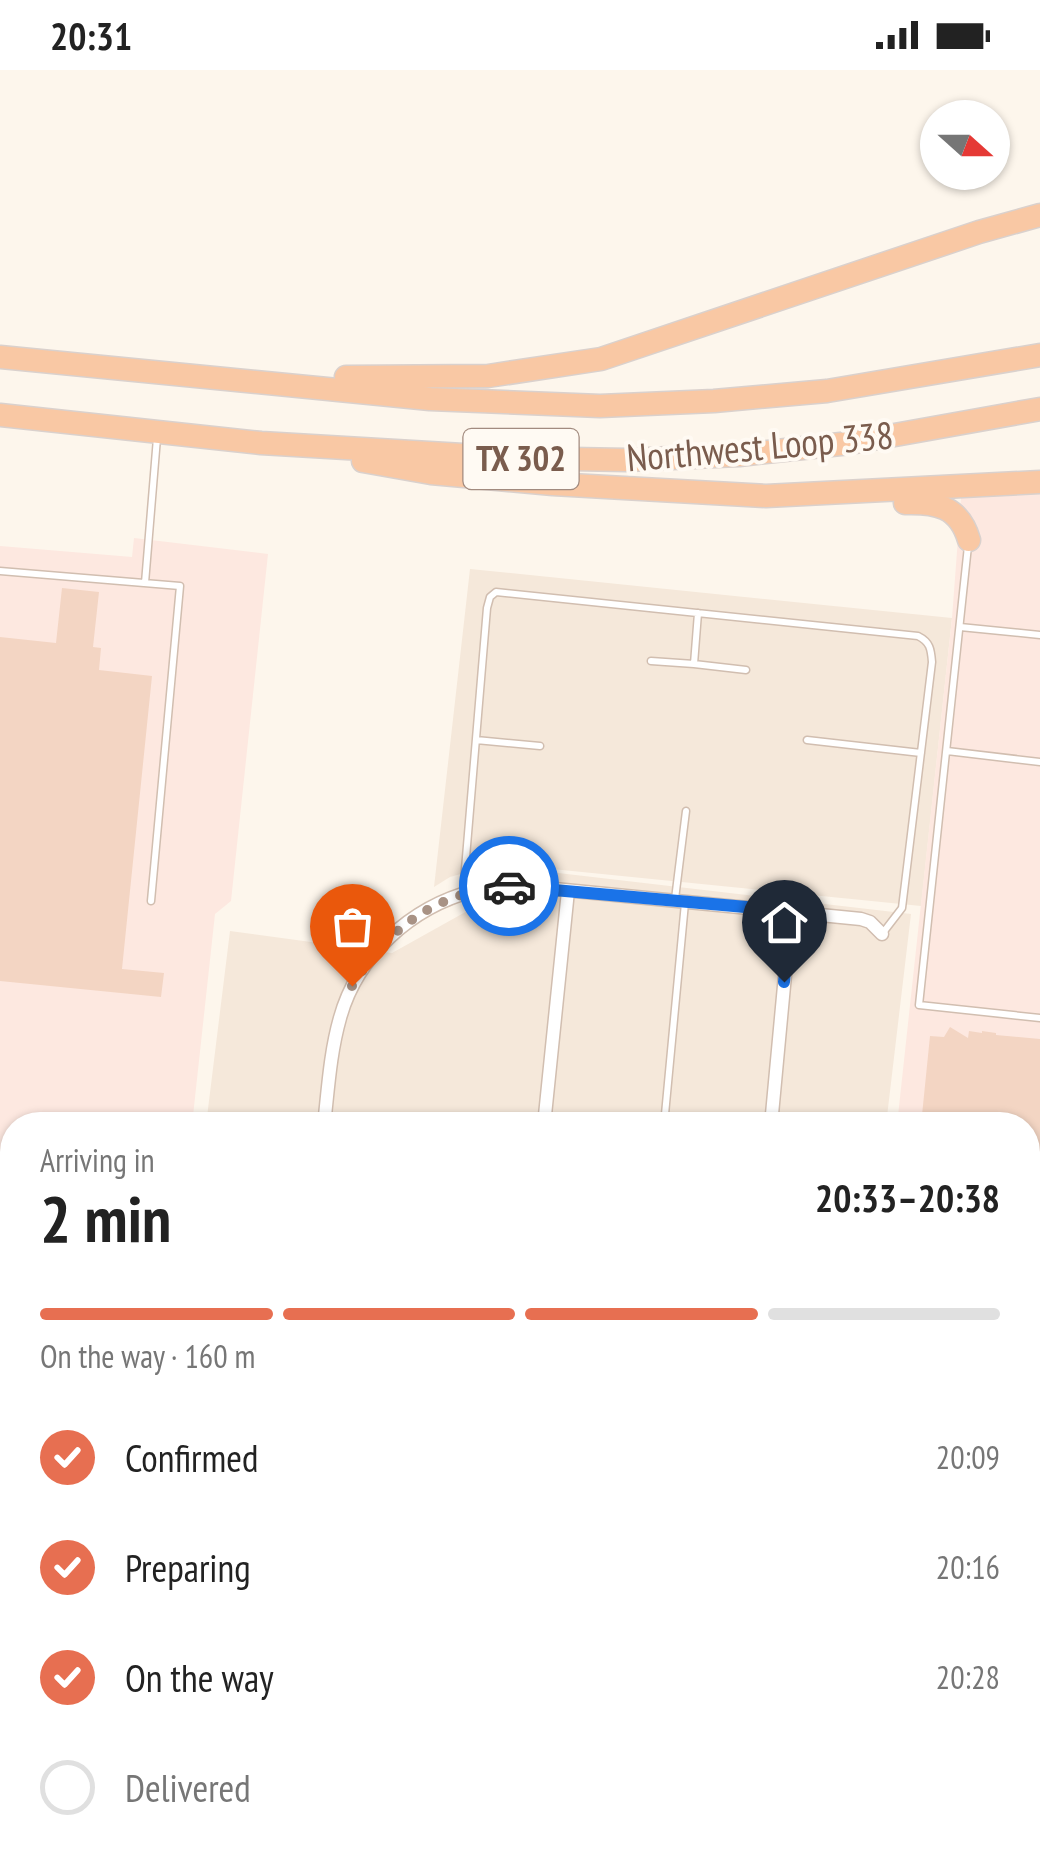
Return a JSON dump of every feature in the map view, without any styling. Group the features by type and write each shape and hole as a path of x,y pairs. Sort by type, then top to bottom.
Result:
{"highway":[{"path":"63,363 383,378 508,374 627,351 1040,215"},
{"name":"Northwest Loop 338","path":"0,357 430,399 600,406 828,391 1040,355"},
{"name":"Northwest Loop 338","path":"0,415 261,444 571,460 683,459 850,443 1040,408"},
{"path":"261,444 431,474 766,496 1040,482"},
{"path":"618,488 666,500 804,507 933,503 956,516 969,540"}],"street":[{"path":"326,1112 333,1047 352,986 390,935 444,900 506,886 861,919 882,934"},
{"path":"545,1112 568,891"},
{"path":"772,1112 791,911"}],"lane":[{"path":"145,583 158,432"},
{"path":"969,540 919,1005 1040,1018"},
{"path":"0,571 180,586 151,901"},
{"path":"463,894 487,608 496,592 918,636 926,640 932,662 902,908 882,934"},
{"path":"694,664 698,613"},
{"path":"960,627 1040,635"},
{"path":"651,661 746,670"},
{"path":"476,740 540,746"},
{"path":"807,740 920,753"},
{"path":"947,751 1040,762"},
{"path":"665,1112 686,811"}],"shaded area":[{"path":"1040,492 1040,1112 898,1112 952,618 961,498"},
{"path":"134,538 268,554 231,901 215,914 193,1112 0,1112 0,546 132,557"},
{"path":"470,569 952,618 921,906 524,869 911,914 888,1112 208,1112 230,931 392,953 469,910 506,869 482,868 450,877 434,887"}],"building":[{"path":"62,588 99,592 93,647 101,648 99,670 152,676 122,969 164,973 161,997 0,981 0,637 56,643"},
{"path":"950,1027 968,1038 969,1031 982,1031 1040,1039 1040,1112 922,1112 930,1036 944,1037"}],"way so far":[{"path":"352,986 390,935 416,916 444,900 475,890 509,886"}],"route":[{"path":"509,886 791,911 784,982"}]}
